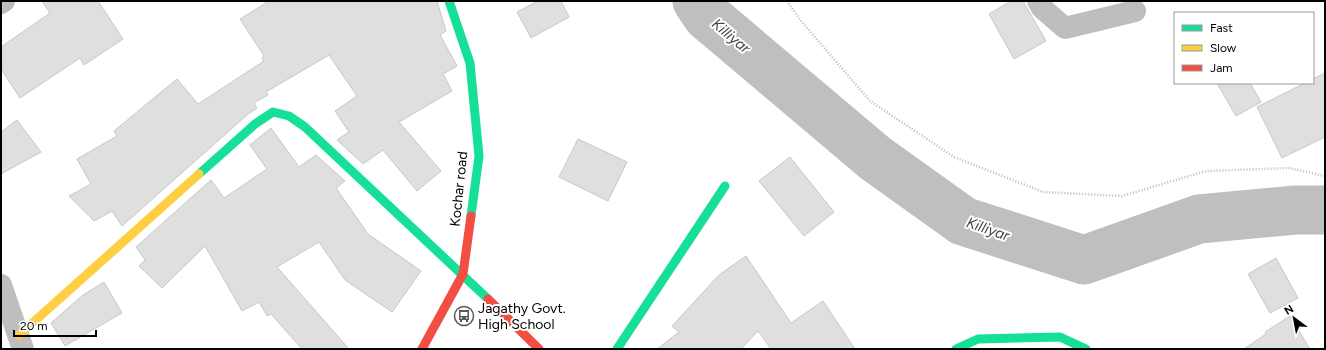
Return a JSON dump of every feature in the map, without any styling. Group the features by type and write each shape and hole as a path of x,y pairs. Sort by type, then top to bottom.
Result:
{"street":[{"name":"Kochar road","path":"422,349 463,274 479,156 470,64 449,1"},
{"path":"1038,1 1042,8 1065,28 1135,11"},
{"path":"1,284 21,342 255,124 273,112 289,116 306,127 463,274 539,349"},
{"path":"617,349 725,186"},
{"path":"956,349 978,339 1060,337 1086,349"}],"path":[{"path":"787,1 801,21 870,101 954,157 1043,192 1122,196 1206,171 1289,168 1325,176"}],"building":[{"path":"42,1 98,1 123,39 84,65 80,58 20,98 1,69 1,47 50,13"},
{"path":"269,1 437,1 446,31 440,35 457,66 443,74 452,91 399,122 441,171 417,191 383,150 363,164 337,140 349,132 335,111 357,96 329,55 266,92 268,95 254,103 257,108 247,115 122,226 112,211 94,221 69,196 91,184 77,159 117,136 114,131 177,79 198,104 264,61 262,58 264,56 240,19"},
{"path":"538,1 561,1 569,17 531,38 517,12"},
{"path":"1011,1 1023,1 1046,41 1014,59 989,14"},
{"path":"1325,73 1325,137 1282,158 1257,107 1303,84 1314,84 1314,78"},
{"path":"1218,84 1251,84 1261,102 1236,116"},
{"path":"17,120 41,152 1,174 1,132"},
{"path":"271,128 299,167 316,155 345,181 336,188 368,234 421,271 392,312 345,280 319,242 277,267 349,349 302,349 271,314 267,316 259,302 242,311 205,246 162,288 139,266 145,260 136,247 211,180 224,198 267,169 250,145"},
{"path":"578,139 627,162 608,201 559,177"},
{"path":"790,157 834,212 804,236 759,181"},
{"path":"746,256 791,323 823,301 855,349 771,349 758,331 741,349 657,349 679,332 672,326 719,275"},
{"path":"1276,258 1298,298 1270,313 1248,274"},
{"path":"104,282 122,313 65,346 51,323 83,295"},
{"path":"1290,316 1310,349 1244,349 1266,334 1265,332"}],"waterway":[{"name":"Killiyar","path":"697,1 707,16 875,158 963,221 1084,260 1199,219 1296,210 1325,210"}],"traffic: fast":[{"path":"449,1 470,63 479,156 471,216"},
{"path":"199,174 255,124 273,112 289,116 305,127 488,299"},
{"path":"617,349 725,186"},
{"path":"956,349 978,339 1060,337 1086,349"}],"traffic: slow":[{"path":"19,335 199,174"}],"traffic: jam":[{"path":"422,349 463,274 471,216"},
{"path":"488,299 539,349"}],"place":[{"name":"Jagathy Govt. High School","path":"464,316"}]}
